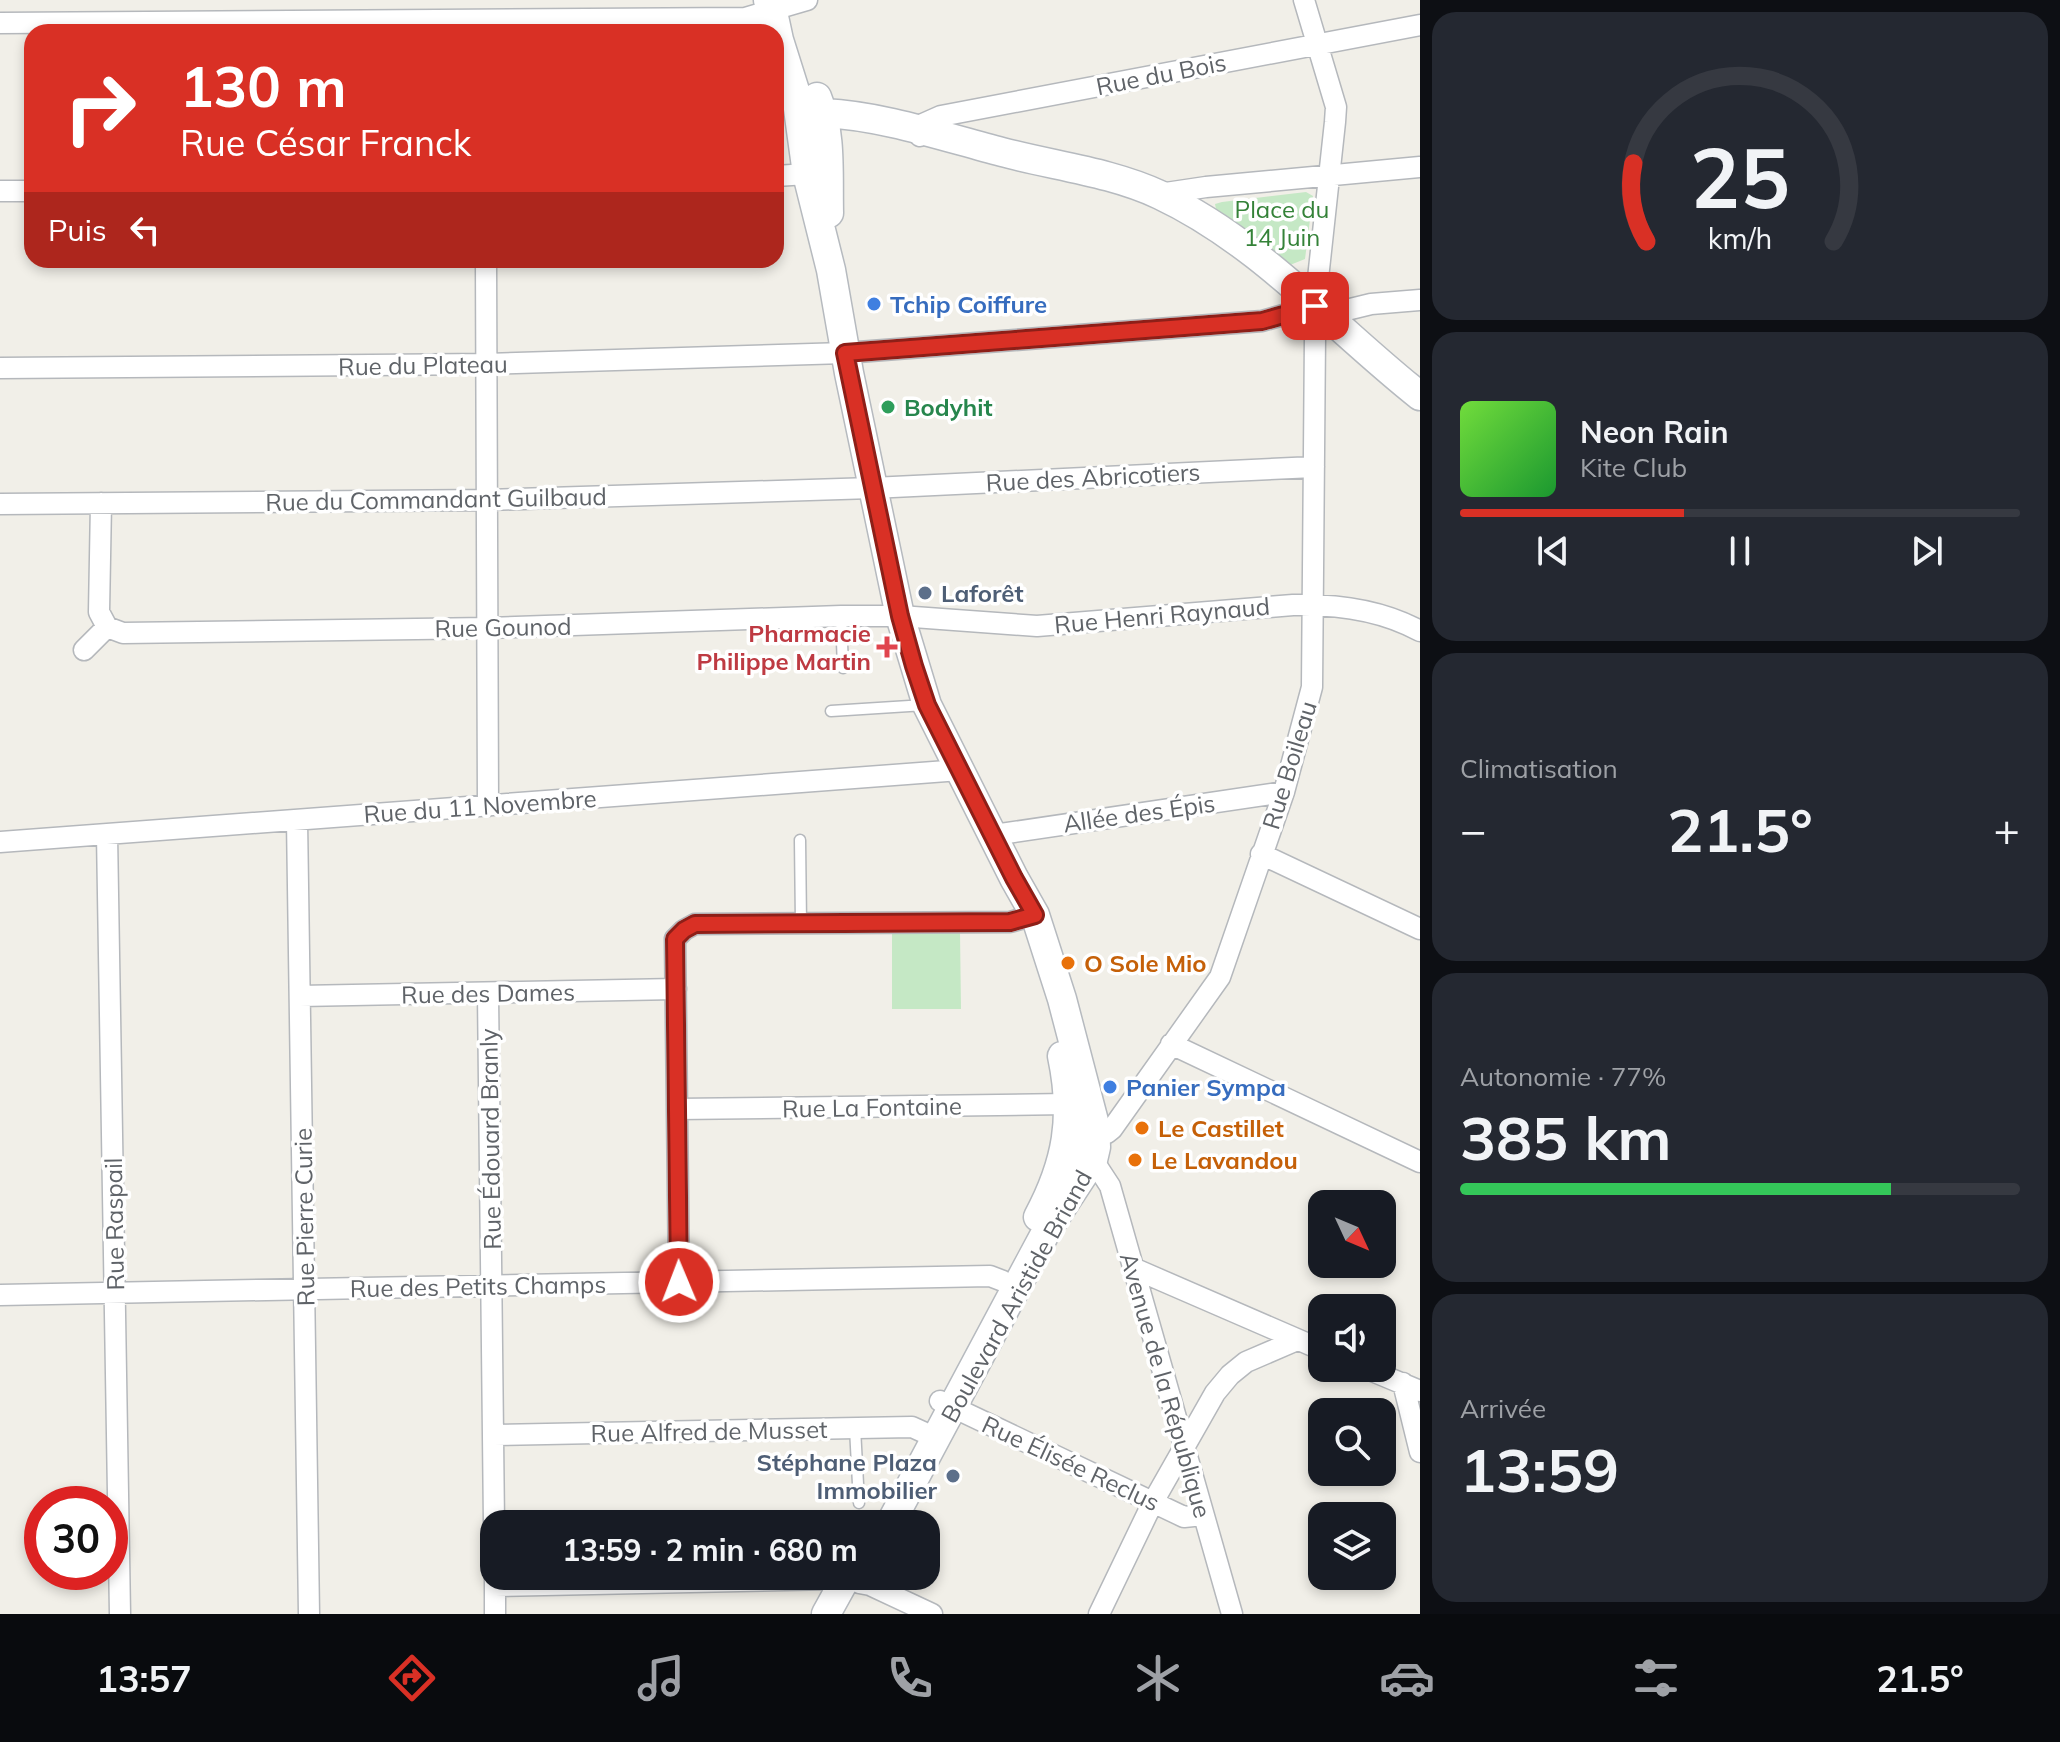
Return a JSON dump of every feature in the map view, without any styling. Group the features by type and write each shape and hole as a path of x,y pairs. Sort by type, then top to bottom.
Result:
{"main road":[{"name":"Boulevard Aristide Briand","path":"770,6 793,33 816,139 831,270"},
{"path":"784,56 796,94 816,139 868,134 920,137 1084,171 1159,194 1284,278 1420,396"},
{"name":"Boulevard Aristide Briand","path":"816,139 831,270 845,353 900,616 927,705 1014,878 1062,999 1094,1148 980,1356 868,1510"},
{"name":"Boulevard Aristide Briand","path":"897,1510 1003,1281 1049,1195 1067,1141 1066,1075 1029,917"},
{"path":"980,1356 987,1328 1008,1289 1003,1281"},
{"path":"826,1614 845,1590"},
{"path":"842,1614 850,1590"}],"street":[{"path":"470,24 745,18 770,6 807,0"},
{"name":"Rue Boileau","path":"1094,1148 1112,1129 1220,977 1284,792 1312,687 1315,335 1320,310 1328,177 1336,107 1304,0"},
{"path":"0,23 83,24"},
{"name":"Rue du Bois","path":"920,137 923,124 955,113 1420,25"},
{"path":"784,169 816,139"},
{"path":"1159,194 1420,167"},
{"path":"0,191 24,191"},
{"path":"486,268 488,806"},
{"name":"Rue du Plateau","path":"0,368 487,364 845,353 1262,321 1320,310 1420,300"},
{"name":"Rue des Abricotiers","path":"872,488 1314,467"},
{"name":"Rue du Commandant Guilbaud","path":"0,504 488,500 872,488"},
{"path":"84,650 107,627 99,612 101,503"},
{"name":"Rue Henri Raynaud","path":"900,616 1037,626 1314,604 1379,613 1420,631"},
{"name":"Rue Gounod","path":"107,627 123,633 488,628 900,616"},
{"name":"Rue du 11 Novembre","path":"0,842 960,770"},
{"name":"Allée des Épis","path":"994,835 1284,792"},
{"name":"Rue Pierre Curie","path":"297,820 309,1614"},
{"name":"Rue Raspail","path":"107,834 120,1614"},
{"path":"1261,854 1420,929"},
{"path":"679,1282 675,939 695,924 1010,922 1029,917"},
{"name":"Rue des Dames","path":"300,996 676,989"},
{"name":"Rue Édouard Branly","path":"488,994 494,1510"},
{"path":"1171,1044 1420,1162"},
{"name":"Rue La Fontaine","path":"677,1109 1068,1104"},
{"path":"1067,1141 1081,1160 1094,1148"},
{"name":"Avenue de la République","path":"1094,1148 1110,1186 1232,1614"},
{"path":"1133,1268 1308,1344"},
{"name":"Rue des Petits Champs","path":"0,1295 990,1276 1003,1281"},
{"path":"1099,1614 1153,1502 1215,1393 1246,1362 1297,1340"},
{"path":"1412,1387 1420,1452"},
{"name":"Rue Élisée Reclus","path":"947,1404 1184,1517 1203,1515"},
{"name":"Rue Alfred de Musset","path":"494,1435 912,1427 923,1432"},
{"path":"495,1590 495,1614"},
{"path":"881,1590 932,1614"}],"lane":[{"path":"841,616 843,668"},
{"path":"831,711 927,705"},
{"path":"800,840 801,924"},
{"path":"855,1428 866,1510"}],"green space":[{"name":"Place du 14 Juin","path":"1306,192 1313,196 1305,259 1290,265 1216,209 1215,204 1222,202"},
{"path":"960,932 961,1009 892,1009 892,933"}],"place":[{"name":"Tchip Coiffure","path":"874,304"},
{"name":"Bodyhit","path":"888,407"},
{"name":"Laforêt","path":"925,593"},
{"name":"Pharmacie Philippe Martin","path":"887,647"},
{"name":"O Sole Mio","path":"1068,963"},
{"name":"Panier Sympa","path":"1110,1087"},
{"name":"Le Castillet","path":"1142,1128"},
{"name":"Le Lavandou","path":"1135,1160"},
{"name":"Stéphane Plaza Immobilier","path":"953,1476"}],"route":[{"path":"679,1282 675,939 695,924 1010,922 1035,915 927,705 900,616 845,353 1262,321 1315,306"}]}
